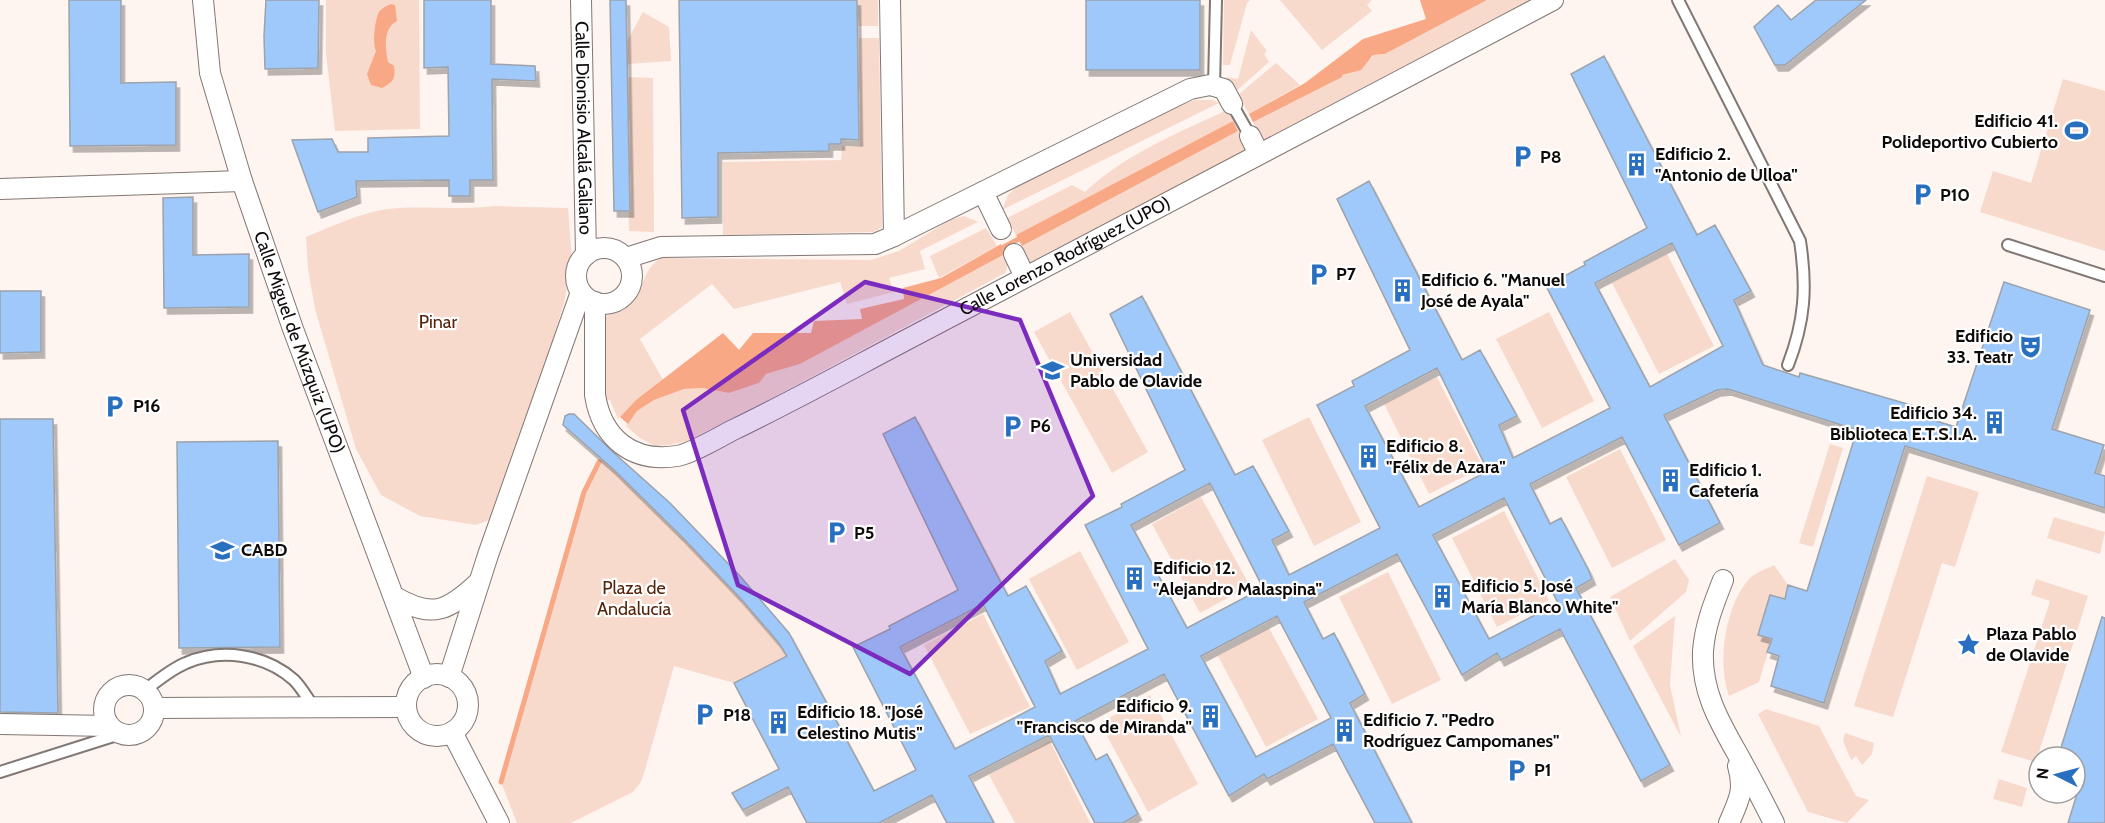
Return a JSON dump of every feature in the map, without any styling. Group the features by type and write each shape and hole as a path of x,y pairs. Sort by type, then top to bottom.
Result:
{"street":[{"name":"Calle Miguel de Múzquiz (UPO)","path":"203,0 210,72 242,181 293,329 424,678"},
{"name":"Calle Dionisio Alcalá Galiano","path":"581,0 586,255"},
{"path":"890,0 894,236"},
{"name":"Calle Lorenzo Rodríguez (UPO)","path":"588,297 597,410 607,431 624,447 653,457 680,456 800,398 1025,277 1553,0"},
{"path":"626,258 660,247 874,244 1190,89 1210,85 1224,89 1232,104"},
{"path":"1250,136 1259,154"},
{"path":"0,189 242,181"},
{"path":"983,192 1025,277"},
{"path":"600,248 610,248 626,258 631,266 632,276 627,292 613,303 604,304 588,297 577,274 578,265 586,255 600,248"},
{"path":"449,677 479,582 588,297"},
{"path":"1723,580 1709,617 1703,652 1705,678 1716,716 1774,823"},
{"path":"395,597 419,609 433,610 449,605 479,582"},
{"path":"437,674 449,677 462,688 467,697 466,717 452,732 442,736 432,736 414,726 408,717 407,697 411,688 424,678 437,674"},
{"path":"0,724 115,730 129,735 144,730 153,717 149,696 144,691 130,686 116,689 110,694 104,707 104,714 115,730"},
{"path":"153,708 406,707"},
{"path":"452,732 499,823"},
{"path":"1729,823 1743,782 1732,746"}],"lane":[{"path":"1214,86 1216,0"},
{"path":"1678,0 1800,241 1805,274 1802,321 1796,346 1788,365"},
{"path":"1232,104 1250,136"},
{"path":"2008,244 2105,276"},
{"path":"144,691 184,663 226,654 255,659 274,668 293,680 313,706"},
{"path":"0,772 115,730"}],"highlighted area":[{"path":"865,282 1020,320 1093,496 910,674 738,585 683,410"}],"green space":[{"path":"326,0 419,0 420,129 335,131 326,54"},
{"path":"858,0 878,0 878,26 858,26"},
{"path":"1224,0 1250,0 1247,3 1230,65 1223,65"},
{"path":"1280,0 1372,0 1367,5 1372,11 1322,50"},
{"path":"1487,0 1536,0 1263,141 1253,122 1341,77 1372,58 1373,55 1385,54"},
{"path":"643,12 669,27 671,61 627,64 627,41"},
{"path":"1251,30 1267,51 1264,54 1269,62 1234,93 1226,77 1238,79"},
{"path":"859,38 879,38 882,227 874,232 723,235 723,162 841,160 842,146 860,146"},
{"path":"1276,63 1300,85 1249,114 1238,95"},
{"path":"627,77 653,78 654,232 629,231"},
{"name":"Edificio 41. Polideportivo Cubierto","path":"2063,79 2105,91 2105,251 1980,212 1993,171 2031,183"},
{"path":"1195,100 1212,100 1219,103 1002,210 1008,195 1023,180 1164,111"},
{"path":"1227,110 1233,121 1016,235 1007,218 1072,185 1085,192 1135,155"},
{"path":"1238,131 1245,145 1244,153 1030,264 1022,246"},
{"name":"Pinar","path":"494,206 568,208 572,260 564,303 534,402 489,520 476,525 420,516 381,495 356,449 315,309 308,269 306,237 353,218 381,210"},
{"path":"964,216 978,222 920,251 925,269 889,278 894,292 847,304 840,282 734,309 712,284 640,339 663,380 636,400 618,419 610,400 602,401 603,317 630,305 639,293 646,275 654,263 661,258 871,260 899,251 950,220"},
{"path":"986,228 997,246 939,278 930,256"},
{"path":"1005,254 1008,264 1005,273 687,441 655,446 640,438 626,426 637,411 654,400 684,389 702,388 729,393 759,383 766,374 800,364"},
{"path":"1667,254 1714,346 1659,374 1612,283"},
{"path":"1070,312 1148,452 1112,473 1034,332"},
{"path":"1549,312 1594,401 1542,428 1496,339"},
{"path":"1437,377 1483,467 1429,494 1384,404"},
{"path":"1309,417 1361,522 1314,546 1262,440"},
{"path":"1830,444 1843,448 1813,547 1799,543"},
{"path":"1620,449 1666,540 1612,568 1566,477"},
{"name":"Plaza de Andalucía","path":"601,458 707,563 764,625 787,655 734,683 674,666 645,770 641,782 633,792 571,823 517,823 501,782 584,492"},
{"path":"1927,476 1979,492 1955,567 1942,563 1893,717 1854,706"},
{"path":"1201,497 1250,586 1200,613 1152,524"},
{"path":"1504,511 1549,600 1497,627 1452,538"},
{"path":"2054,517 2105,532 2100,554 2047,538"},
{"path":"1080,551 1129,642 1077,670 1029,579"},
{"path":"1675,559 1689,580 1686,592 1630,641 1610,597"},
{"path":"1774,565 1788,585 1785,599 1770,595 1758,635 1772,639 1759,682 1729,696 1725,683 1724,652 1729,619 1734,604 1749,579"},
{"path":"1388,572 1441,680 1392,704 1339,597"},
{"path":"2036,579 2088,596 2041,745 2027,745 2027,759 2001,752 2050,601 2031,595"},
{"path":"983,614 1030,707 970,734 924,645"},
{"path":"1675,616 1670,685 1681,737 1633,646"},
{"path":"1269,628 1318,719 1266,747 1218,656"},
{"path":"1150,695 1198,784 1148,812 1100,723"},
{"path":"1766,709 1819,726 1856,796 1869,800 1847,823 1808,812 1758,714"},
{"path":"1845,733 1874,743 1872,754 1862,765 1856,756 1851,760 1843,741"},
{"path":"1050,741 1090,823 1015,823 989,775"},
{"path":"1999,779 2027,788 2022,807 1993,799"}],"shaded area":[{"path":"1420,0 1487,0 1385,54 1373,55 1361,70 1342,75 1253,122 1249,114 1305,83 1363,39 1426,19"},
{"path":"391,4 395,5 397,21 389,28 386,45 388,62 394,66 395,74 391,82 382,88 371,85 367,74 376,51 374,37 379,12"},
{"path":"1233,121 1238,131 1022,246 1016,235"},
{"path":"1001,244 1005,254 800,364 766,374 759,383 729,393 702,388 684,389 654,400 637,411 628,424 620,417 636,400 723,333 739,350 753,333 811,333 814,321 862,319 860,309 904,299 903,288 941,278"}],"building":[{"path":"69,0 121,0 121,83 176,82 176,145 70,146"},
{"path":"266,0 319,0 318,68 265,69"},
{"path":"424,0 491,0 491,64 535,66 536,81 492,79 493,180 470,180 470,196 449,196 449,180 356,181 357,197 318,212 292,140 332,139 338,152 368,152 368,138 449,136 448,67 424,68"},
{"path":"610,0 626,0 630,211 614,211"},
{"path":"679,0 857,0 859,140 841,139 841,144 829,144 829,151 718,153 718,217 682,218"},
{"path":"1086,0 1200,0 1200,70 1086,70"},
{"path":"1816,0 1866,0 1785,65 1775,65 1754,27 1778,5 1791,20"},
{"path":"1604,56 1697,235 1715,225 1751,291 1734,300 1763,365 1799,377 1800,373 1918,407 1916,415 1956,427 2004,282 2090,310 2052,429 2104,445 2095,473 2105,476 2105,508 1905,446 1824,703 1771,686 1779,656 1767,652 1772,639 1758,635 1770,595 1785,599 1788,585 1807,591 1857,430 1728,389 1717,390 1664,415 1720,523 1679,545 1622,437 1530,484 1550,524 1561,518 1589,571 1592,579 1576,588 1670,765 1641,781 1560,629 1501,660 1497,653 1462,675 1397,554 1304,602 1323,639 1334,633 1365,694 1350,703 1412,823 1375,823 1333,744 1267,779 1264,774 1229,796 1164,674 1075,721 1096,760 1107,754 1138,814 1123,823 1095,823 1049,735 969,776 994,823 947,823 932,795 879,823 807,823 788,787 743,810 732,793 779,769 734,683 787,656 741,599 683,538 613,469 563,425 565,416 574,414 670,503 740,576 789,633 874,791 916,770 853,647 890,629 889,626 958,590 883,434 915,417 1008,596 1026,586 1062,651 1045,661 1060,694 1148,649 1085,525 1122,507 1121,504 1185,470 1110,314 1142,296 1235,475 1253,466 1289,531 1272,540 1289,575 1380,528 1317,405 1354,386 1352,381 1410,350 1337,199 1369,181 1462,360 1480,350 1517,416 1499,425 1513,458 1610,408 1546,286 1585,265 1584,262 1647,228 1571,74","holes":["1672,243 1723,346 1650,387 1595,283","1437,368 1488,471 1419,507 1365,406","1210,483 1263,588 1187,628 1131,525","1504,498 1558,603 1489,639 1433,535","983,604 1035,707 955,749 900,647","1277,616 1331,718 1256,757 1201,656"]},
{"path":"193,197 193,255 249,254 249,307 164,308 163,198"},
{"path":"0,291 41,291 41,352 0,353"},
{"path":"0,419 53,419 58,713 0,712"},
{"path":"278,441 280,647 179,648 177,442"},
{"path":"2102,617 2105,618 2105,823 2068,823 2074,805 2087,805 2087,745 2062,745"}],"waterway":[{"path":"998,250 1024,236"},
{"path":"501,782 584,492 599,462"}],"place":[{"name":"Edificio 41. Polideportivo Cubierto","path":"2076,131"},
{"name":"P8","path":"1522,157"},
{"name":"Edificio 2. \"Antonio de Ulloa\"","path":"1637,164"},
{"name":"P10","path":"1922,195"},
{"name":"P7","path":"1318,274"},
{"name":"Edificio 6. \"Manuel José de Ayala\"","path":"1403,290"},
{"name":"Edificio 33. Teatr","path":"2031,346"},
{"name":"Universidad Pablo de Olavide","path":"1052,370"},
{"name":"P16","path":"115,406"},
{"name":"Edificio 34. Biblioteca E.T.S.I.A.","path":"1995,423"},
{"name":"P6","path":"1012,426"},
{"name":"Edificio 8. \"Félix de Azara\"","path":"1368,456"},
{"name":"Edificio 1. Cafetería","path":"1671,480"},
{"name":"P5","path":"836,533"},
{"name":"CABD","path":"223,550"},
{"name":"Edificio 12. \"Alejandro Malaspina\"","path":"1135,578"},
{"name":"Edificio 5. José María Blanco White\"","path":"1443,596"},
{"name":"Plaza Pablo de Olavide","path":"1968,644"},
{"name":"P18","path":"705,715"},
{"name":"Edificio 9. \"Francisco de Miranda\"","path":"1210,716"},
{"name":"Edificio 18. \"José Celestino Mutis\"","path":"779,722"},
{"name":"Edificio 7. \"Pedro Rodríguez Campomanes\"","path":"1345,730"},
{"name":"P1","path":"1516,770"}]}
